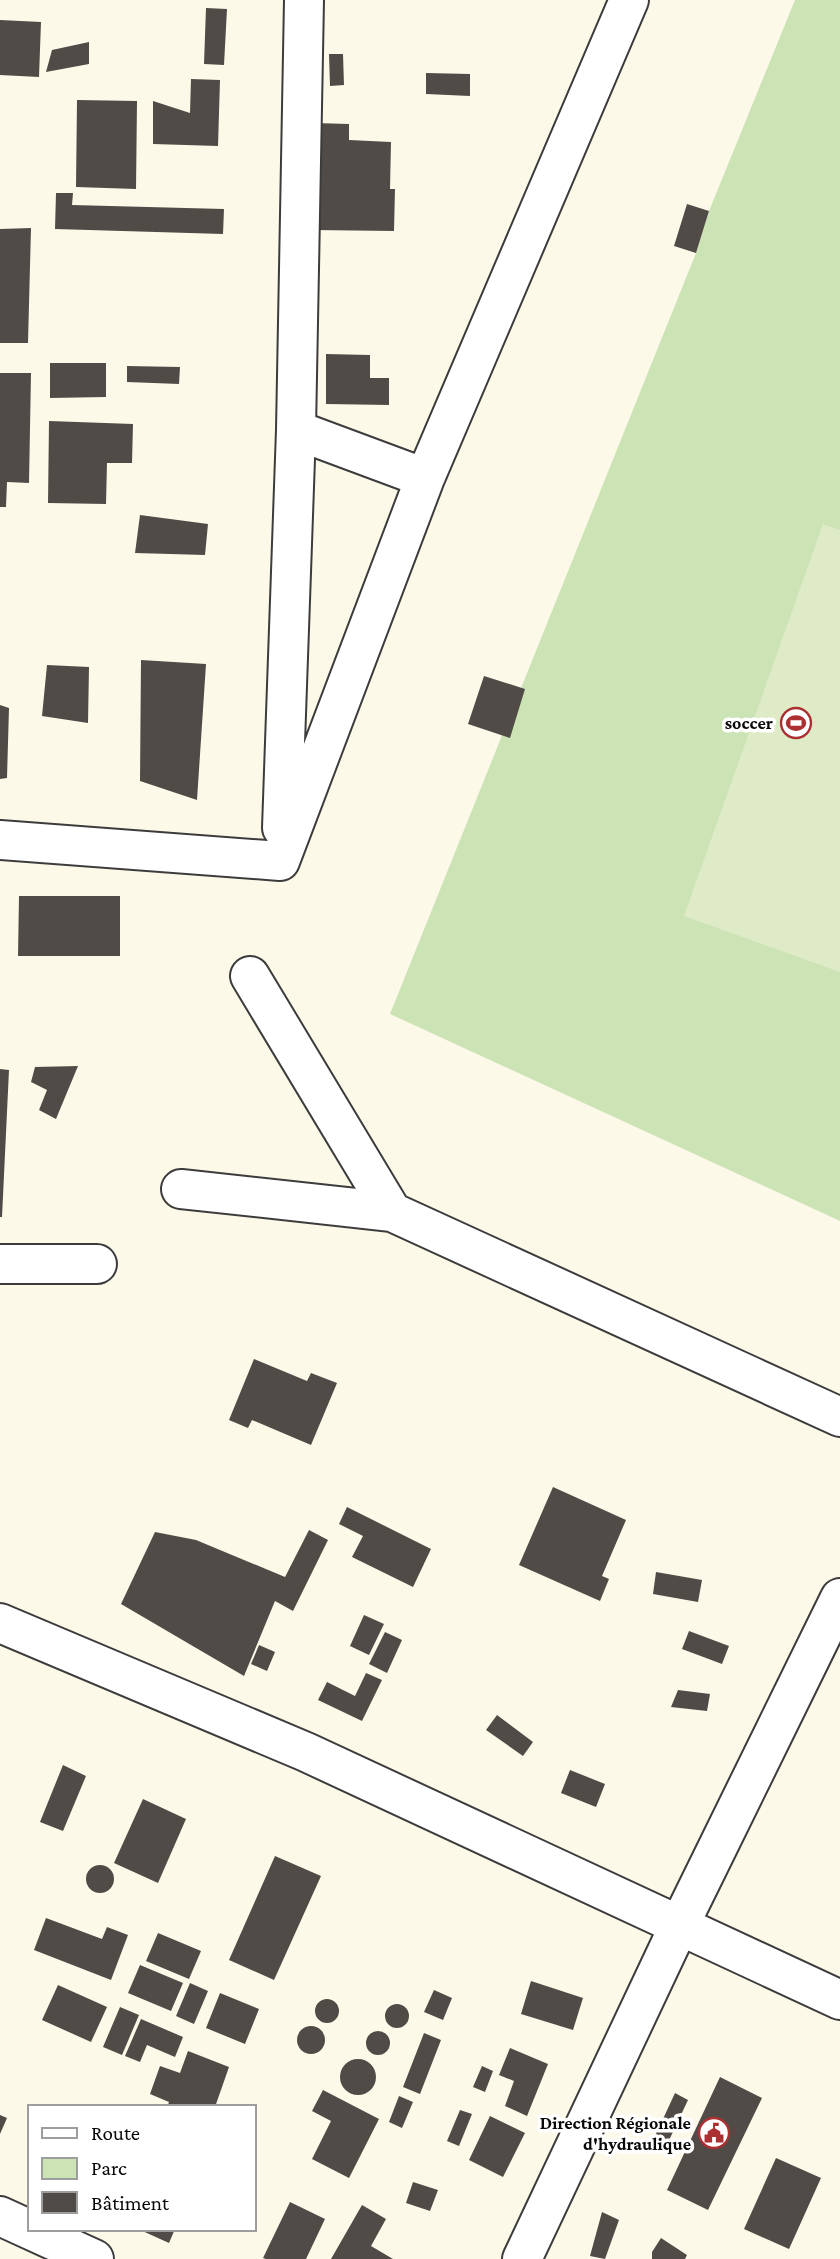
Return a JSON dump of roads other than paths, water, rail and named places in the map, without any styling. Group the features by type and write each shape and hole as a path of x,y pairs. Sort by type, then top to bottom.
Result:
{"street":[{"path":"280,861 296,430 304,0"},
{"path":"280,861 425,478 629,0"},
{"path":"296,430 425,478"},
{"path":"0,840 280,861"},
{"path":"250,976 392,1212"},
{"path":"181,1189 392,1212 840,1417"},
{"path":"0,1264 97,1264"},
{"path":"522,2259 679,1926 840,1598"},
{"path":"0,1623 306,1752 840,2000"},
{"path":"0,2216 28,2229"},
{"path":"33,2231 94,2259"}],"place":[{"name":"soccer","path":"796,723"},
{"name":"Direction Régionale d'hydraulique","path":"714,2133"}]}
